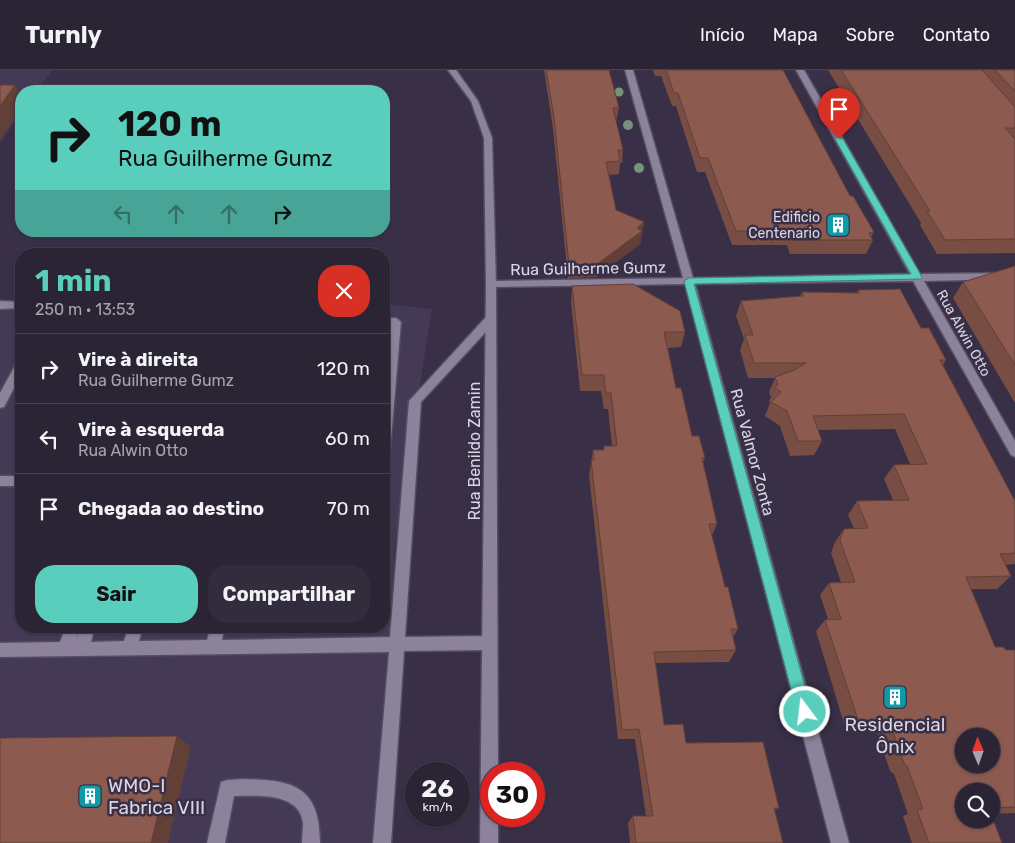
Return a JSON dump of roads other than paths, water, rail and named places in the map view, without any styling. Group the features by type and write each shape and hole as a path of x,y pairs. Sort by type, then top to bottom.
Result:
{"street":[{"name":"Rua Benildo Zamin","path":"452,70 470,92 484,123 488,138 491,284 489,843"},
{"name":"Rua Valmor Zonta","path":"628,70 689,281 840,843"},
{"name":"Rua Alwin Otto","path":"800,70 1015,452"},
{"name":"Rua Guilherme Gumz","path":"491,284 1015,276"},
{"path":"0,305 15,304"},
{"path":"382,843 416,401 491,318"},
{"path":"390,322 396,322 390,386"},
{"path":"0,404 15,376"},
{"path":"0,481 15,481"},
{"path":"65,649 71,633"},
{"path":"81,648 86,633"},
{"path":"129,648 134,633"},
{"path":"213,647 216,633"},
{"path":"0,650 490,643"},
{"path":"216,843 227,788 261,788 285,791 298,796 304,802 311,818 311,843"}],"place":[{"name":"Edificio Centenario","path":"838,225"},
{"name":"Residencial Ônix","path":"895,697"},
{"name":"WMO-I Fabrica VIII","path":"90,796"}]}
